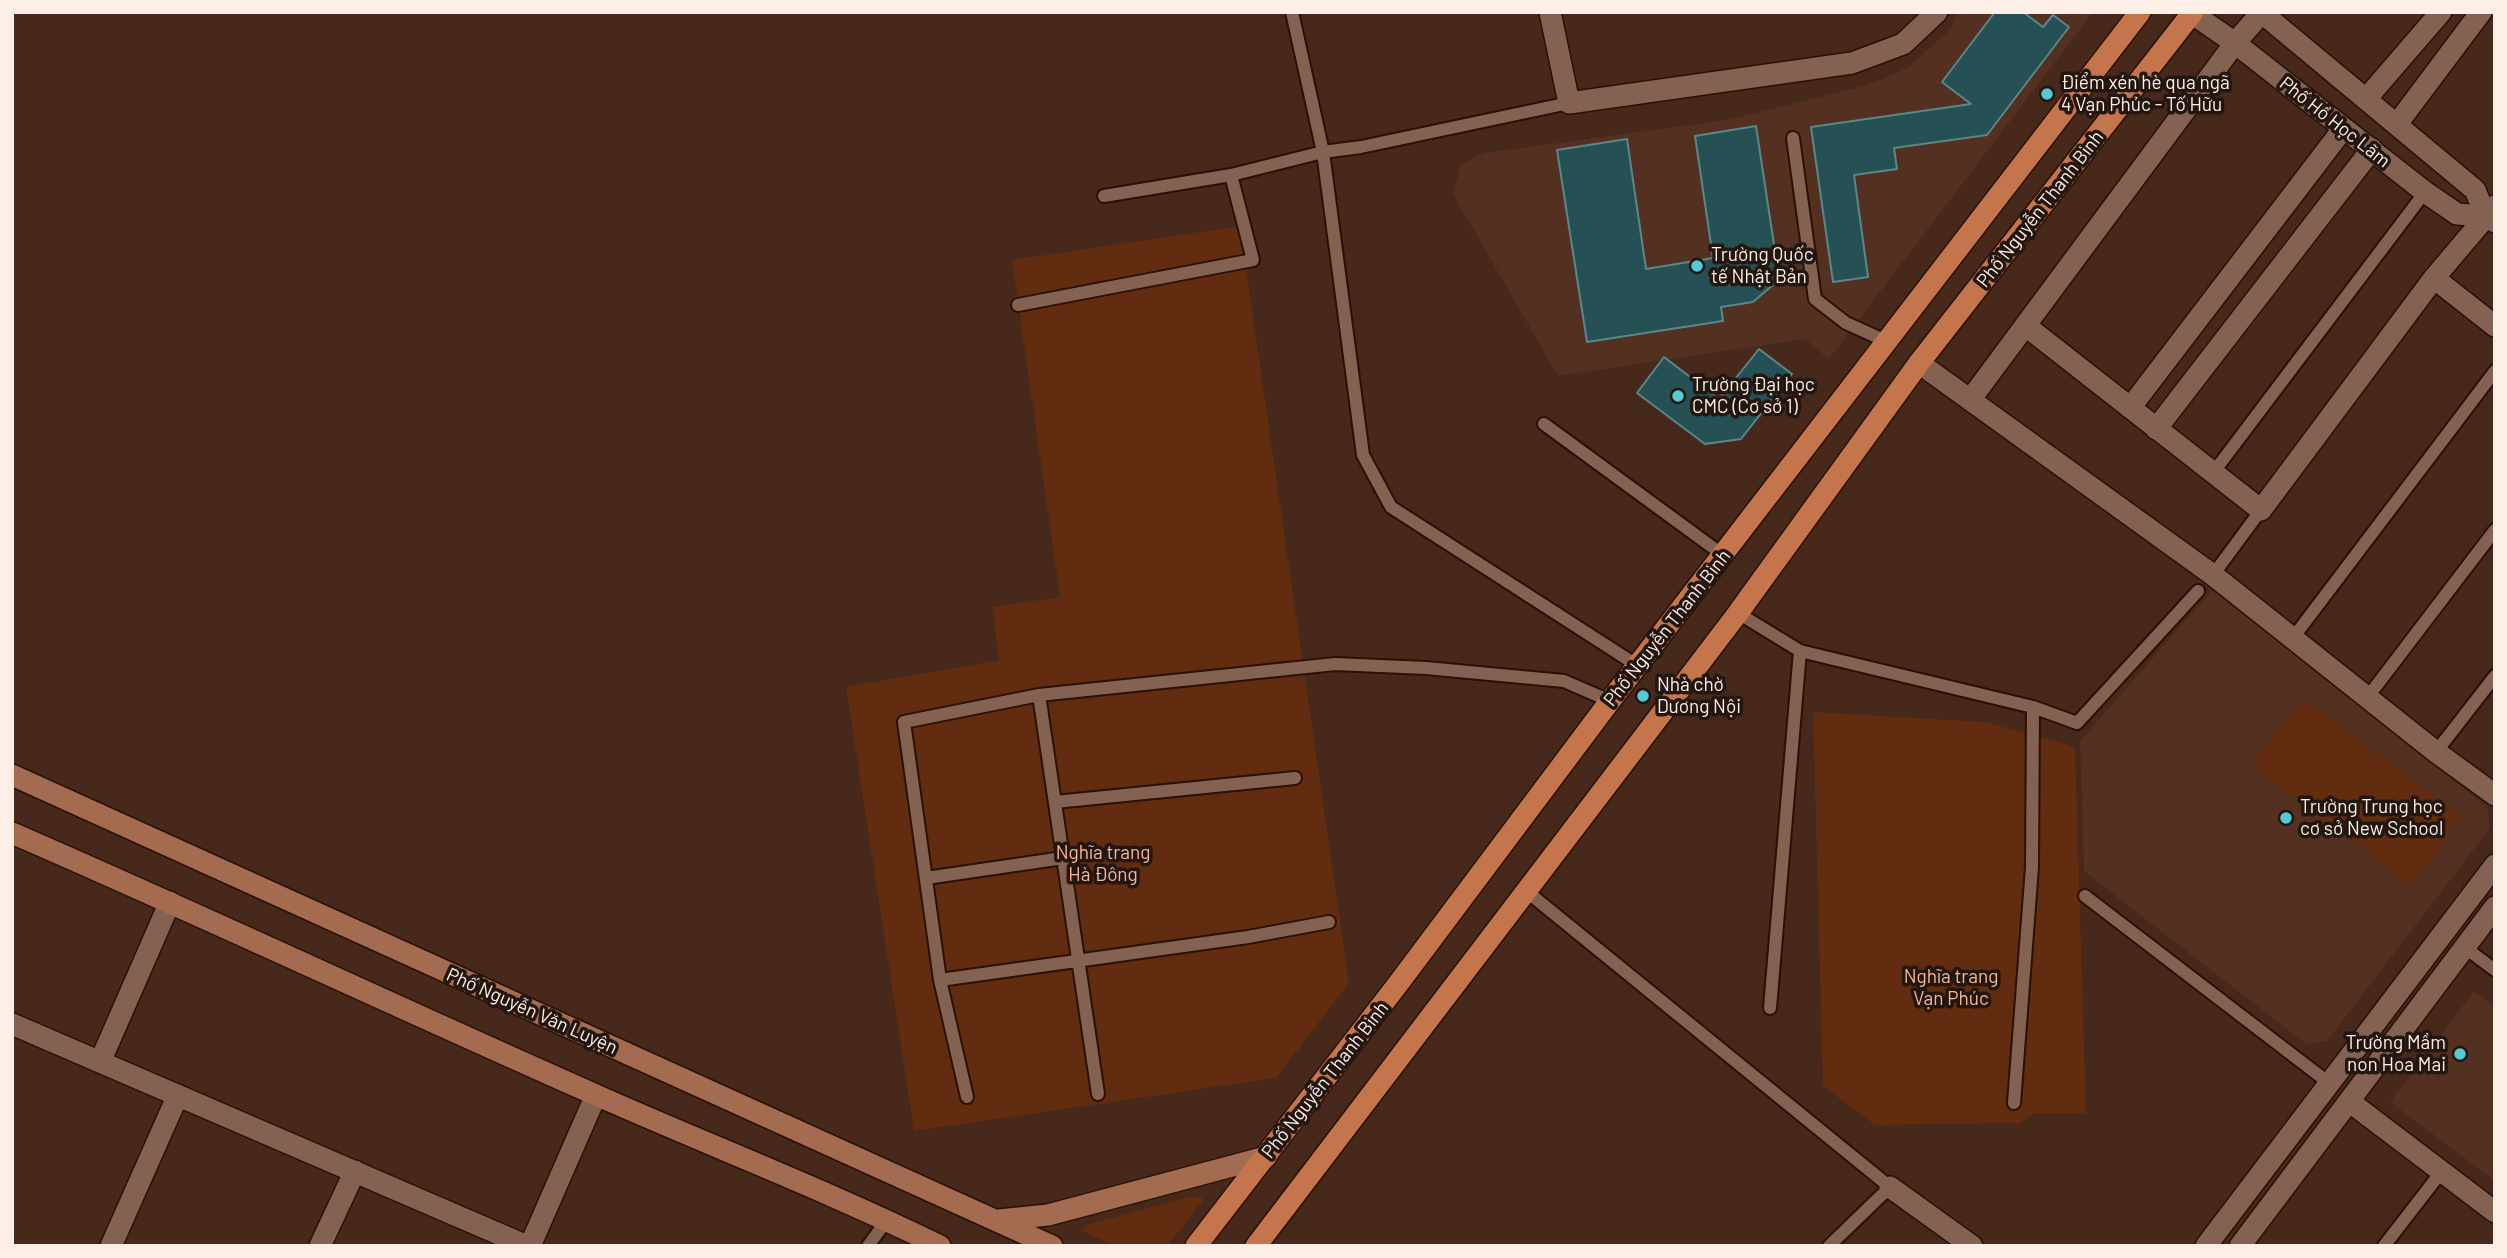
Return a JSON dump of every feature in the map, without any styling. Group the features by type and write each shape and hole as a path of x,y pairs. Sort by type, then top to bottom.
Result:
{"main road":[{"name":"Phố Nguyễn Thanh Bình","path":"1196,1246 1520,823 1610,701 2140,12"},
{"name":"Phố Nguyễn Thanh Bình","path":"1256,1246 1738,613 1919,363 2192,13"},
{"name":"Phố Nguyễn Văn Luyện","path":"12,775 1052,1246"},
{"path":"12,833 596,1095 887,1220 940,1246"},
{"path":"997,1220 1048,1215 1266,1157"}],"street":[{"path":"1550,12 1569,103 1852,62 1903,44 1937,12"},
{"path":"1970,400 2235,43 2261,12"},
{"name":"Phố Hồ Học Lãm","path":"2261,12 2475,190 2492,215"},
{"path":"2366,99 2441,12"},
{"path":"2398,124 2482,12"},
{"name":"Phố Hồ Học Lãm","path":"2192,13 2457,214 2492,215"},
{"path":"2130,408 2343,129"},
{"path":"2157,429 2372,149"},
{"path":"2026,326 2261,510 2434,278 2492,215"},
{"path":"2434,278 2495,326"},
{"path":"1919,363 2213,575 2436,752 2495,795"},
{"path":"2206,1246 2495,865"},
{"path":"100,1062 170,902"},
{"path":"2240,1246 2495,907"},
{"path":"13,1025 529,1246 596,1095"},
{"path":"111,1246 178,1095"},
{"path":"2350,1102 2495,1212"},
{"path":"320,1246 355,1171"},
{"path":"1891,1187 1972,1246"}],"lane":[{"path":"1292,12 1323,152 1363,456 1391,507 1638,666"},
{"path":"1104,196 1231,175 1323,152 1569,103"},
{"path":"1793,138 1815,299 1846,323 1888,342"},
{"path":"1017,305 1253,260 1231,175"},
{"path":"2213,473 2425,192"},
{"path":"2293,638 2495,371"},
{"path":"1544,424 1723,555"},
{"path":"2213,575 2261,510"},
{"path":"2367,698 2495,530"},
{"path":"1738,613 1800,650 2033,707 2077,723 2198,591"},
{"path":"1770,1008 1800,650"},
{"path":"967,1097 940,980 904,722 1039,695 1335,664 1426,668 1564,681 1610,701"},
{"path":"2436,752 2495,676"},
{"path":"1039,695 1098,1094"},
{"path":"2014,1102 2032,867 2033,707"},
{"path":"1055,802 1295,778"},
{"path":"926,878 1063,858"},
{"path":"1525,890 1891,1187 1829,1246"},
{"path":"2085,895 2329,1083"},
{"path":"940,980 1248,937 1329,922"},
{"path":"2464,947 2495,970"},
{"path":"2384,1246 2442,1171"},
{"path":"868,1246 887,1220"}],"shaded area":[{"name":"Trường Quốc tế Nhật Bản","path":"1958,12 2093,12 1829,359 1805,339 1558,376 1453,194 1461,164 1484,153 1727,120 1864,86 1906,69 1952,28"},
{"name":"Trường Trung học cơ sở New School","path":"2214,588 2488,808 2490,828 2327,1041 2306,1044 2084,871 2080,741"},
{"name":"Trường Mầm non Hoa Mai","path":"2474,991 2495,1007 2495,1181 2390,1102"}],"green space":[{"name":"Nghĩa trang Hà Đông","path":"1240,226 1349,983 1276,1078 914,1131 846,687 999,660 992,607 1060,597 1012,260"},
{"path":"2303,698 2462,816 2411,885 2251,766"},
{"name":"Nghĩa trang Vạn Phúc","path":"1813,712 1985,722 2075,747 2086,1114 2035,1113 2020,1123 1875,1125 1823,1086"},
{"path":"1193,1196 1202,1198 1202,1202 1167,1246 1114,1246 1083,1231 1086,1225"}],"building":[{"path":"1995,12 2023,12 2043,27 2053,15 2069,27 1987,135 1894,148 1897,169 1854,175 1868,277 1833,282 1811,127 1971,104 1942,82"},
{"path":"1756,126 1778,271 1774,284 1753,302 1721,307 1723,321 1587,342 1557,150 1627,139 1646,269 1713,258 1695,136"},
{"name":"Trường Đại học CMC (Cơ sở 1)","path":"1759,349 1792,374 1741,439 1705,444 1637,393 1664,357 1719,399"}],"place":[{"name":"Điểm xén hè qua ngã 4 Vạn Phúc - Tố Hữu","path":"2047,94"},
{"name":"Trường Quốc tế Nhật Bản","path":"1697,266"},
{"name":"Trường Đại học CMC (Cơ sở 1)","path":"1678,396"},
{"name":"Nhà chờ Dương Nội","path":"1643,696"},
{"name":"Trường Trung học cơ sở New School","path":"2286,818"},
{"name":"Trường Mầm non Hoa Mai","path":"2460,1054"}]}
